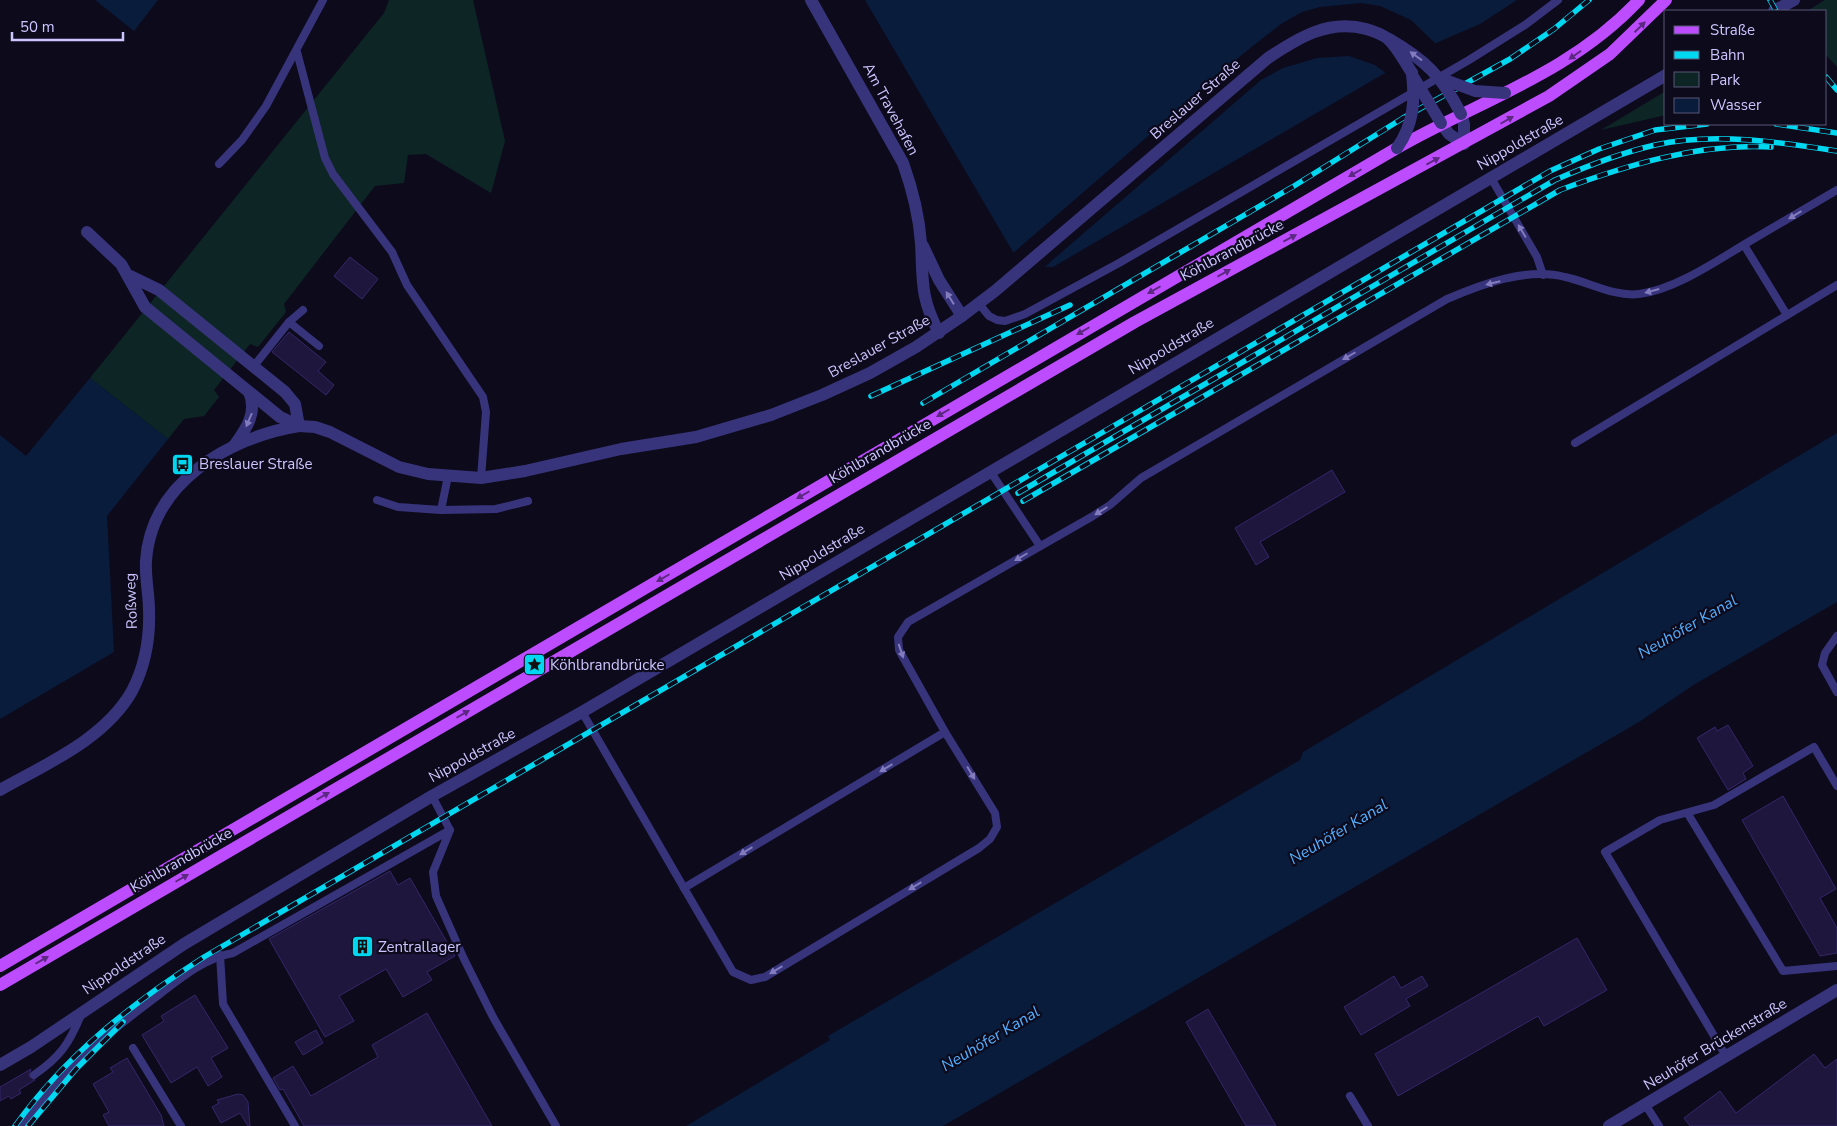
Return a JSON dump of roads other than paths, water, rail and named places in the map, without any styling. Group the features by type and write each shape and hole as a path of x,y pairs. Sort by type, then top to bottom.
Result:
{"main road":[{"name":"Köhlbrandbrücke","path":"0,966 1397,148 1441,123 1505,93 1572,57 1612,26 1639,0"},
{"name":"Köhlbrandbrücke","path":"0,985 1135,322 1464,144 1580,76 1624,42 1666,0"}],"street":[{"name":"Am Travehafen","path":"811,0 903,163 912,193 921,242 922,289 930,316 939,333"},
{"path":"1776,10 1794,0"},
{"name":"Breslauer Straße","path":"87,232 115,257 130,276 145,307 280,417 299,426 322,429 399,466 448,476 481,478 525,471 621,449 688,438 746,423 848,384 893,360 939,333 979,304 1268,58 1292,42 1312,32 1338,26 1362,28 1389,39 1420,58 1440,78 1461,114 1464,124 1464,144"},
{"path":"1389,39 1441,123 1449,134 1464,144"},
{"path":"1397,148 1406,133 1413,114 1412,74"},
{"name":"Nippoldstraße","path":"0,1065 31,1047 184,944 432,796 582,712 1664,76"},
{"name":"Breslauer Straße","path":"1440,78 1475,91 1505,93"},
{"name":"Am Travehafen","path":"921,242 940,280 962,316"},
{"name":"Breslauer Straße","path":"130,276 159,290 292,398 299,426"},
{"path":"234,446 248,426 252,413 252,402 249,392"},
{"name":"Roßweg","path":"0,790 87,738 124,702 140,673 146,654 149,609 146,562 148,544 156,522 168,500 183,482 209,460 234,446 268,433 299,426"},
{"name":"Neuhöfer Brückenstraße","path":"1609,1126 1837,990"}],"lane":[{"path":"219,164 242,140 256,120 297,52 323,0"},
{"path":"979,304 989,316 997,320 1005,321 1025,314 1119,264 1469,60 1525,25 1558,0"},
{"path":"297,52 325,158 333,174 382,237 392,252 407,285 483,396 486,412 481,478"},
{"path":"1491,178 1537,256 1543,275"},
{"path":"582,712 733,972 751,980 765,977 970,853 990,839 997,827 995,813 945,732 899,650 898,637 908,622 1110,505 1141,478 1447,299 1495,282 1543,275 1563,276 1608,290 1638,294 1684,278 1837,190"},
{"path":"1744,245 1787,315"},
{"path":"1575,443 1837,285"},
{"path":"254,366 289,322 303,310"},
{"path":"289,322 319,346"},
{"path":"990,472 1040,546"},
{"path":"441,510 448,476"},
{"path":"377,500 398,506 441,510 496,509 528,501"},
{"path":"1837,636 1825,652 1822,665 1837,692"},
{"path":"684,888 945,732"},
{"path":"1726,1056 1605,852 1660,820 1688,814 1714,805 1814,747 1837,786"},
{"path":"432,796 450,830 432,872 436,896 464,959 493,1017 556,1126"},
{"path":"1688,814 1784,971 1837,966"},
{"path":"22,1126 49,1091 93,1047 191,972 220,955 233,953 450,830"},
{"path":"220,955 222,1004 295,1126"},
{"path":"34,1075 54,1061 66,1047 82,1012"},
{"path":"133,1048 181,1126"},
{"path":"1350,1096 1368,1126"},
{"path":"1645,1104 1659,1126"}],"water":[{"path":"95,0 158,0 134,31"},
{"path":"865,0 1517,0 1480,24 1438,42 1053,267 1033,267 1013,252"},
{"path":"90,378 168,439 107,516 114,652 0,719 0,435 26,456"},
{"name":"Neuhöfer Kanal","path":"1837,433 1837,602 1695,684 1639,722 943,1126 686,1126 830,1040 828,1036 1300,760 1303,752"}],"railway":[{"path":"923,403 1294,186 1403,118 1510,59 1554,29 1589,0"},
{"path":"1770,0 1775,10"},
{"path":"1827,78 1837,90"},
{"path":"15,1126 56,1077 101,1032 151,993 204,957 1550,171 1599,149 1655,130 1698,125"},
{"path":"1783,125 1837,133"},
{"path":"1018,493 1555,180 1629,152 1677,141 1700,139 1746,140 1792,144 1837,151"},
{"path":"1023,501 1560,190 1637,164 1690,152 1744,147 1771,147"},
{"path":"871,396 1070,305"},
{"path":"28,1126 76,1069 123,1022"}],"place":[{"name":"Breslauer Straße","path":"183,464"},
{"name":"Köhlbrandbrücke","path":"534,665"},
{"name":"Zentrallager","path":"362,947"}]}
